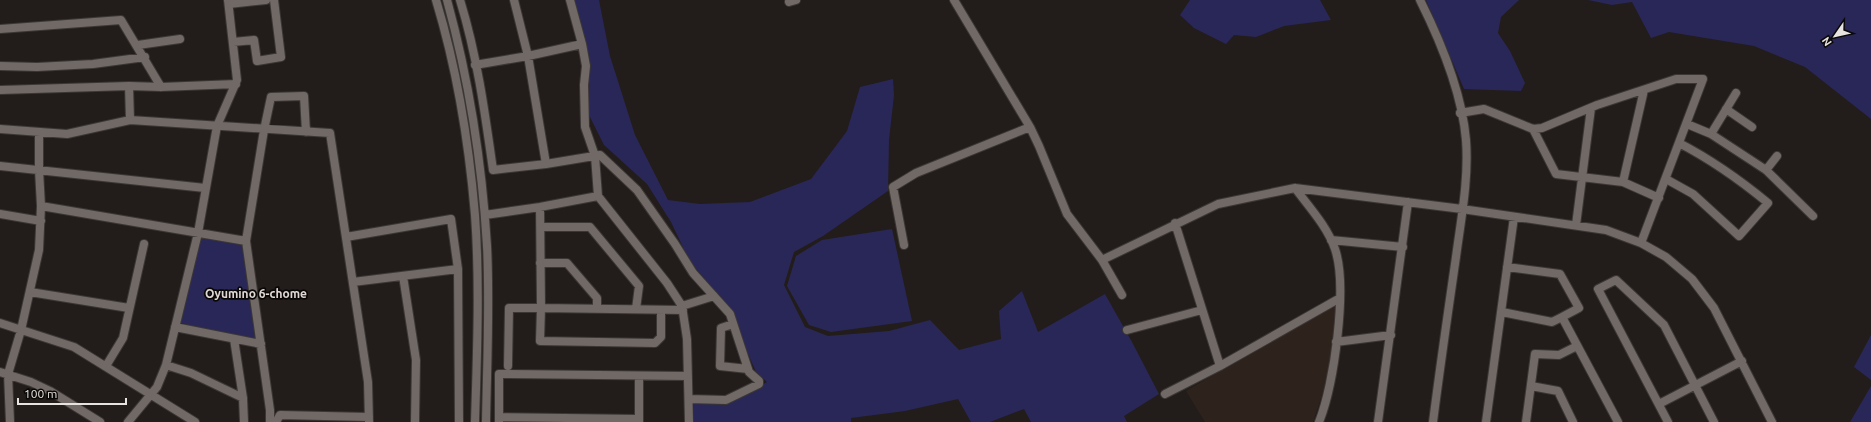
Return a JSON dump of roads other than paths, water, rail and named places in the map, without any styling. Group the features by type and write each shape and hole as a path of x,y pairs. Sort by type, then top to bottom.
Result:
{"street":[{"path":"128,422 157,387 166,365 198,233 217,126 237,80 228,2 266,0"},
{"path":"233,42 254,40 257,61 281,58 274,0"},
{"path":"436,0 454,74 463,123 475,216 477,288 475,422"},
{"path":"447,0 455,28 471,106 485,215 488,296 486,422"},
{"path":"460,0 475,65 486,122 493,170 546,164 600,155 637,190 675,244 693,273 730,314 748,369 759,381 759,384 726,400 689,399"},
{"path":"514,0 528,56 546,164"},
{"path":"570,0 582,44 586,66 585,127 595,156 598,196 667,284 682,308 687,339 689,399 688,422"},
{"path":"954,0 1030,127 1040,146 1067,214 1102,260 1122,295"},
{"path":"1420,0 1447,60 1466,140 1466,168 1462,209 1433,422"},
{"path":"0,29 122,20 161,87"},
{"path":"138,46 180,40"},
{"path":"475,65 528,56 582,44"},
{"path":"0,66 37,67 145,58"},
{"path":"1460,113 1484,109 1533,129 1542,128 1591,108 1676,79 1703,79 1641,243"},
{"path":"0,90 236,84"},
{"path":"129,86 130,120"},
{"path":"1623,182 1644,90"},
{"path":"1711,134 1736,93"},
{"path":"270,422 270,410 246,241 264,130 272,97 304,96 306,132"},
{"path":"1576,225 1591,108"},
{"path":"1726,109 1752,127"},
{"path":"0,129 67,134 130,120 264,130 330,133 368,382 369,420 280,415 276,422"},
{"path":"1687,124 1711,134 1766,170 1813,216"},
{"path":"904,245 893,187 916,173 1030,127"},
{"path":"1533,129 1556,174 1623,182 1659,198"},
{"path":"10,422 4,373 21,330 39,250 41,206 39,132"},
{"path":"1666,179 1693,194 1739,236 1768,203 1739,179 1704,156 1680,143"},
{"path":"1766,170 1777,156"},
{"path":"0,166 206,188"},
{"path":"1102,260 1175,223 1218,204 1295,188 1514,216 1606,230 1641,243 1666,257 1692,279 1714,308 1772,422"},
{"path":"1295,188 1331,240 1338,260 1340,298 1332,377 1326,406 1319,422"},
{"path":"485,215 540,207 598,196"},
{"path":"1378,422 1408,202"},
{"path":"41,206 246,241"},
{"path":"540,207 540,341 655,343 661,337 661,310"},
{"path":"0,214 41,221"},
{"path":"1486,422 1514,216"},
{"path":"346,237 451,219 458,269 459,422"},
{"path":"1175,223 1220,366"},
{"path":"541,227 590,227 639,286 636,309"},
{"path":"1331,240 1403,247"},
{"path":"106,366 124,338 129,308 144,244"},
{"path":"540,263 567,263 597,298 597,309"},
{"path":"1502,312 1552,322 1579,308 1560,274 1507,267"},
{"path":"353,282 458,269"},
{"path":"403,276 416,360 415,422"},
{"path":"1668,422 1598,289 1616,280 1664,325 1714,422"},
{"path":"30,292 129,308"},
{"path":"508,366 509,308 661,310 682,308 714,296"},
{"path":"1165,394 1220,366 1340,298"},
{"path":"1127,330 1202,310"},
{"path":"1562,317 1618,422"},
{"path":"0,323 74,347 195,422"},
{"path":"733,324 721,328 720,366 748,369"},
{"path":"176,327 261,344"},
{"path":"1336,342 1391,335"},
{"path":"234,339 243,398 244,422"},
{"path":"1526,422 1535,354 1559,354 1577,346"},
{"path":"1659,404 1742,361"},
{"path":"166,365 191,373 243,398"},
{"path":"4,373 31,382 50,391 100,422"},
{"path":"639,376 639,420 499,420 499,374 688,376"},
{"path":"1531,386 1558,391 1574,422"}],"district":[{"name":"Oyumino 6-chome","path":"256,293"}]}
